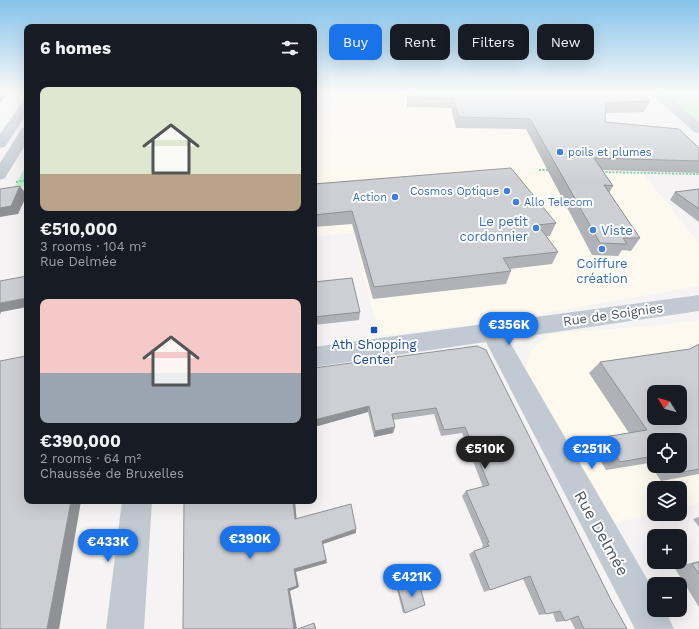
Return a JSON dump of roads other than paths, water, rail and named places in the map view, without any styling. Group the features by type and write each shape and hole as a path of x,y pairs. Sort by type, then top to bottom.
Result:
{"street":[{"path":"0,144 15,121"},
{"path":"690,121 699,129"},
{"path":"12,126 24,126"},
{"path":"0,175 24,136"},
{"name":"Rue de Soignies","path":"317,357 699,303"},
{"name":"Rue Delmée","path":"492,331 655,629"},
{"path":"125,629 137,504"}],"place":[{"name":"poils et plumes","path":"560,152"},
{"name":"Cosmos Optique","path":"507,191"},
{"name":"Action","path":"395,197"},
{"name":"Allo Telecom","path":"516,202"},
{"name":"Le petit cordonnier","path":"536,228"},
{"name":"Viste","path":"593,230"},
{"name":"Coiffure création","path":"602,249"},
{"name":"Ath Shopping Center","path":"374,330"}]}
